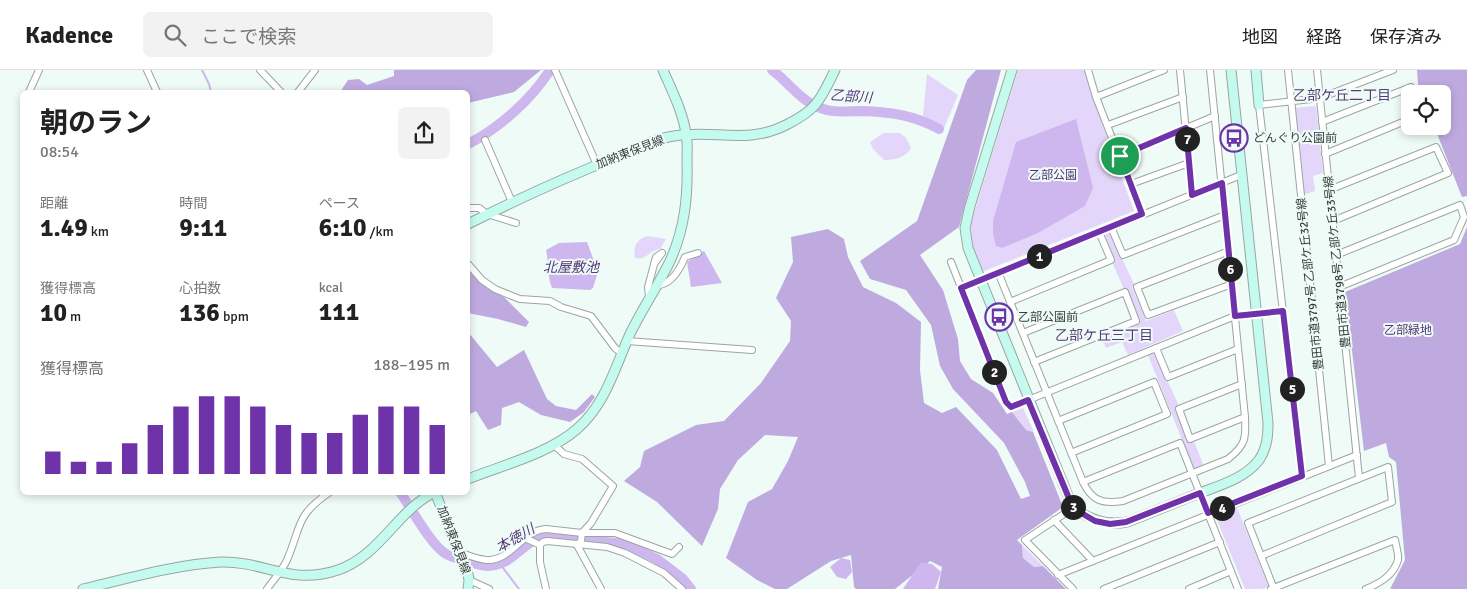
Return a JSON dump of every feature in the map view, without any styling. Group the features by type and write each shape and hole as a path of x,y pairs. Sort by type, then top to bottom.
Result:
{"street":[{"path":"30,90 39,70"},
{"path":"147,70 156,90"},
{"path":"260,70 279,90"},
{"path":"300,90 315,70"},
{"path":"555,70 597,165"},
{"path":"470,479 554,445 576,430 598,407 621,353 678,242 687,196 686,135 681,113 663,70"},
{"name":"加納東保見線","path":"470,223 512,202 659,140 686,135 759,135 786,125 816,105 834,70"},
{"path":"1012,70 965,228 968,248 979,280 1073,508 1095,521 1118,524 1236,478 1253,466 1263,453 1268,439 1268,422 1231,70"},
{"path":"1088,70 1096,97 1132,184 1142,214"},
{"path":"1096,97 1164,70"},
{"path":"1180,70 1192,195"},
{"path":"998,272 1082,482 1089,494 1099,500 1111,503 1123,501 1228,459 1239,450 1246,439 1245,417 1210,70"},
{"path":"1256,70 1302,476"},
{"name":"豊田市道3797号 乙部ケ丘32号線","path":"1288,70 1329,466"},
{"name":"豊田市道3798号 乙部ケ丘33号線","path":"1317,70 1359,478"},
{"path":"1259,105 1320,98 1393,70"},
{"path":"1322,122 1401,91"},
{"path":"1108,126 1183,97"},
{"path":"1120,156 1215,116"},
{"path":"1325,154 1401,123"},
{"path":"485,140 512,202"},
{"path":"1329,190 1436,147 1448,173 1332,221"},
{"path":"1132,184 1189,162"},
{"path":"961,288 1241,175"},
{"path":"1336,255 1460,205 1464,217 1454,240 1339,287"},
{"path":"470,208 479,208 487,214 516,223"},
{"path":"1111,227 1123,255 1225,214"},
{"path":"1010,302 1111,260 1099,232"},
{"path":"1229,251 1137,287 1148,315 1232,284"},
{"path":"657,285 666,284 680,268 685,258 698,252"},
{"path":"951,262 1006,402 1011,407 1235,316 1283,311"},
{"path":"649,298 648,287 654,264"},
{"path":"470,266 482,280 512,296 520,299 550,301 561,307 591,316 615,348 621,353"},
{"path":"1023,333 1125,292 1136,321 1034,362"},
{"path":"627,341 752,350"},
{"path":"1156,348 1168,377 1238,349"},
{"path":"1058,421 1154,382 1167,414 1071,453"},
{"path":"1242,384 1179,409 1190,439 1245,417"},
{"path":"1082,482 1180,443 1192,474 1204,492 1208,513 1238,589"},
{"path":"554,445 564,454 582,459 613,486 591,523 582,533 579,543 601,589"},
{"path":"1058,575 1208,513 1357,455"},
{"path":"1261,556 1392,502 1388,467 1248,523 1273,589 1395,540 1398,559 1387,578 1381,583 1366,589"},
{"path":"267,589 288,559 300,520 311,507 326,495"},
{"path":"83,589 207,563 240,564 303,576 318,575 350,565 364,556 429,495"},
{"name":"加納東保見線","path":"436,495 462,557 469,585"},
{"path":"1073,508 1025,540 1073,589"},
{"path":"1054,520 1092,561"},
{"path":"462,557 496,559 540,529 582,533 614,533 672,554 679,547"},
{"path":"525,538 540,545"},
{"path":"540,545 547,541 607,547 625,553 664,573 679,588"},
{"path":"1104,589 1220,542"},
{"path":"540,545 540,562 546,589"},
{"path":"1189,589 1231,572"},
{"path":"469,585 489,589"}],"green space":[{"path":"394,70 541,70 514,92 470,103 470,90 341,90 348,80 359,79 367,85 394,76"},
{"path":"976,70 1001,70 959,227 920,255 943,290 958,339 960,361 971,379 993,393 1007,414 1012,412 1026,430 1033,432 1063,507 1017,540 1022,545 1023,558 1034,567 1043,566 1066,589 938,589 942,567 930,561 895,589 856,589 854,587 851,555 831,561 787,589 775,589 757,580 726,558 748,502 772,489 788,461 798,437 765,435 738,460 720,489 718,509 702,546 657,502 624,481 640,467 644,451 696,425 724,421 761,383 790,341 791,321 776,298 793,262 791,237 828,229 844,239 848,257 863,287 896,303 921,322 920,370 924,403 942,413 956,407 997,450 1021,499 1030,496 1025,482 1004,443 953,389 940,366 931,325 906,290 870,279 860,261 917,221 967,80"},
{"name":"乙部公園","path":"1018,70 1084,70 1134,211 984,271 981,270 973,247 971,223"},
{"path":"1417,70 1467,70 1467,196 1462,197 1438,135 1451,135 1451,85 1418,84"},
{"path":"927,74 958,95 944,128 923,116"},
{"path":"1316,106 1323,173 1313,176 1315,191 1303,195 1294,108"},
{"path":"884,133 900,133 906,138 911,148 899,158 884,160 873,149 870,142"},
{"name":"乙部緑地","path":"1467,227 1467,589 1390,589 1405,560 1396,462 1389,457 1386,443 1364,451 1345,292 1460,244"},
{"path":"1109,231 1135,286 1132,287 1146,321 1174,310 1183,331 1128,355 1122,342 1106,348 1102,339 1136,325 1138,322 1113,264 1115,262 1104,233"},
{"path":"647,236 666,239 660,249 653,251 645,257 635,258 634,250 636,244"},
{"path":"470,268 498,291 529,322 526,327 470,313"},
{"path":"470,334 497,367 524,350 547,399 556,406 576,410 592,394 595,397 584,412 570,422 541,415 519,402 502,408 501,425 488,430 476,411 470,414"},
{"path":"1155,353 1179,406 1176,407 1190,442 1194,441 1204,467 1194,470 1148,355"},
{"path":"1023,408 1033,432 1026,430 1012,412"},
{"path":"1236,505 1268,587 1245,589 1215,515"},
{"path":"1022,545 1043,566 1034,567 1023,558"}],"water":[{"path":"1076,119 1093,188 1085,206 1038,233 1002,248 996,246 993,234 993,221 1016,142"},
{"name":"北屋敷池","path":"587,242 598,272 593,288 590,290 552,288 546,250 559,243"},
{"path":"704,251 722,283 691,287 687,262"},
{"path":"841,558 850,560 852,572 846,579 837,577 830,567"},
{"path":"921,562 932,564 941,572 935,589 903,589"}],"waterway":[{"name":"乙部川","path":"202,70 210,90"},
{"name":"乙部川","path":"470,143 491,130 514,112 534,92 550,70"},
{"name":"乙部川","path":"772,70 804,99 827,110 892,113 920,120 939,129"},
{"name":"本徳川","path":"402,495 434,543 446,554 454,557 481,565 498,565 532,541 544,536 626,544 657,559 683,579 691,589"},
{"path":"500,564 519,589"}],"place":[{"name":"どんぐり公園前","path":"1234,138"},
{"name":"乙部公園前","path":"999,317"}],"district":[{"name":"乙部ケ丘二丁目","path":"1342,95"},
{"name":"乙部ケ丘三丁目","path":"1104,335"}],"route":[{"path":"1186,128 1192,195 1222,183 1235,316 1283,311 1302,476 1208,513 1200,493 1126,522 1110,524 1095,521 1073,508 1028,400 1011,407 1006,402 961,288 1142,214 1120,156 1186,128"}]}
